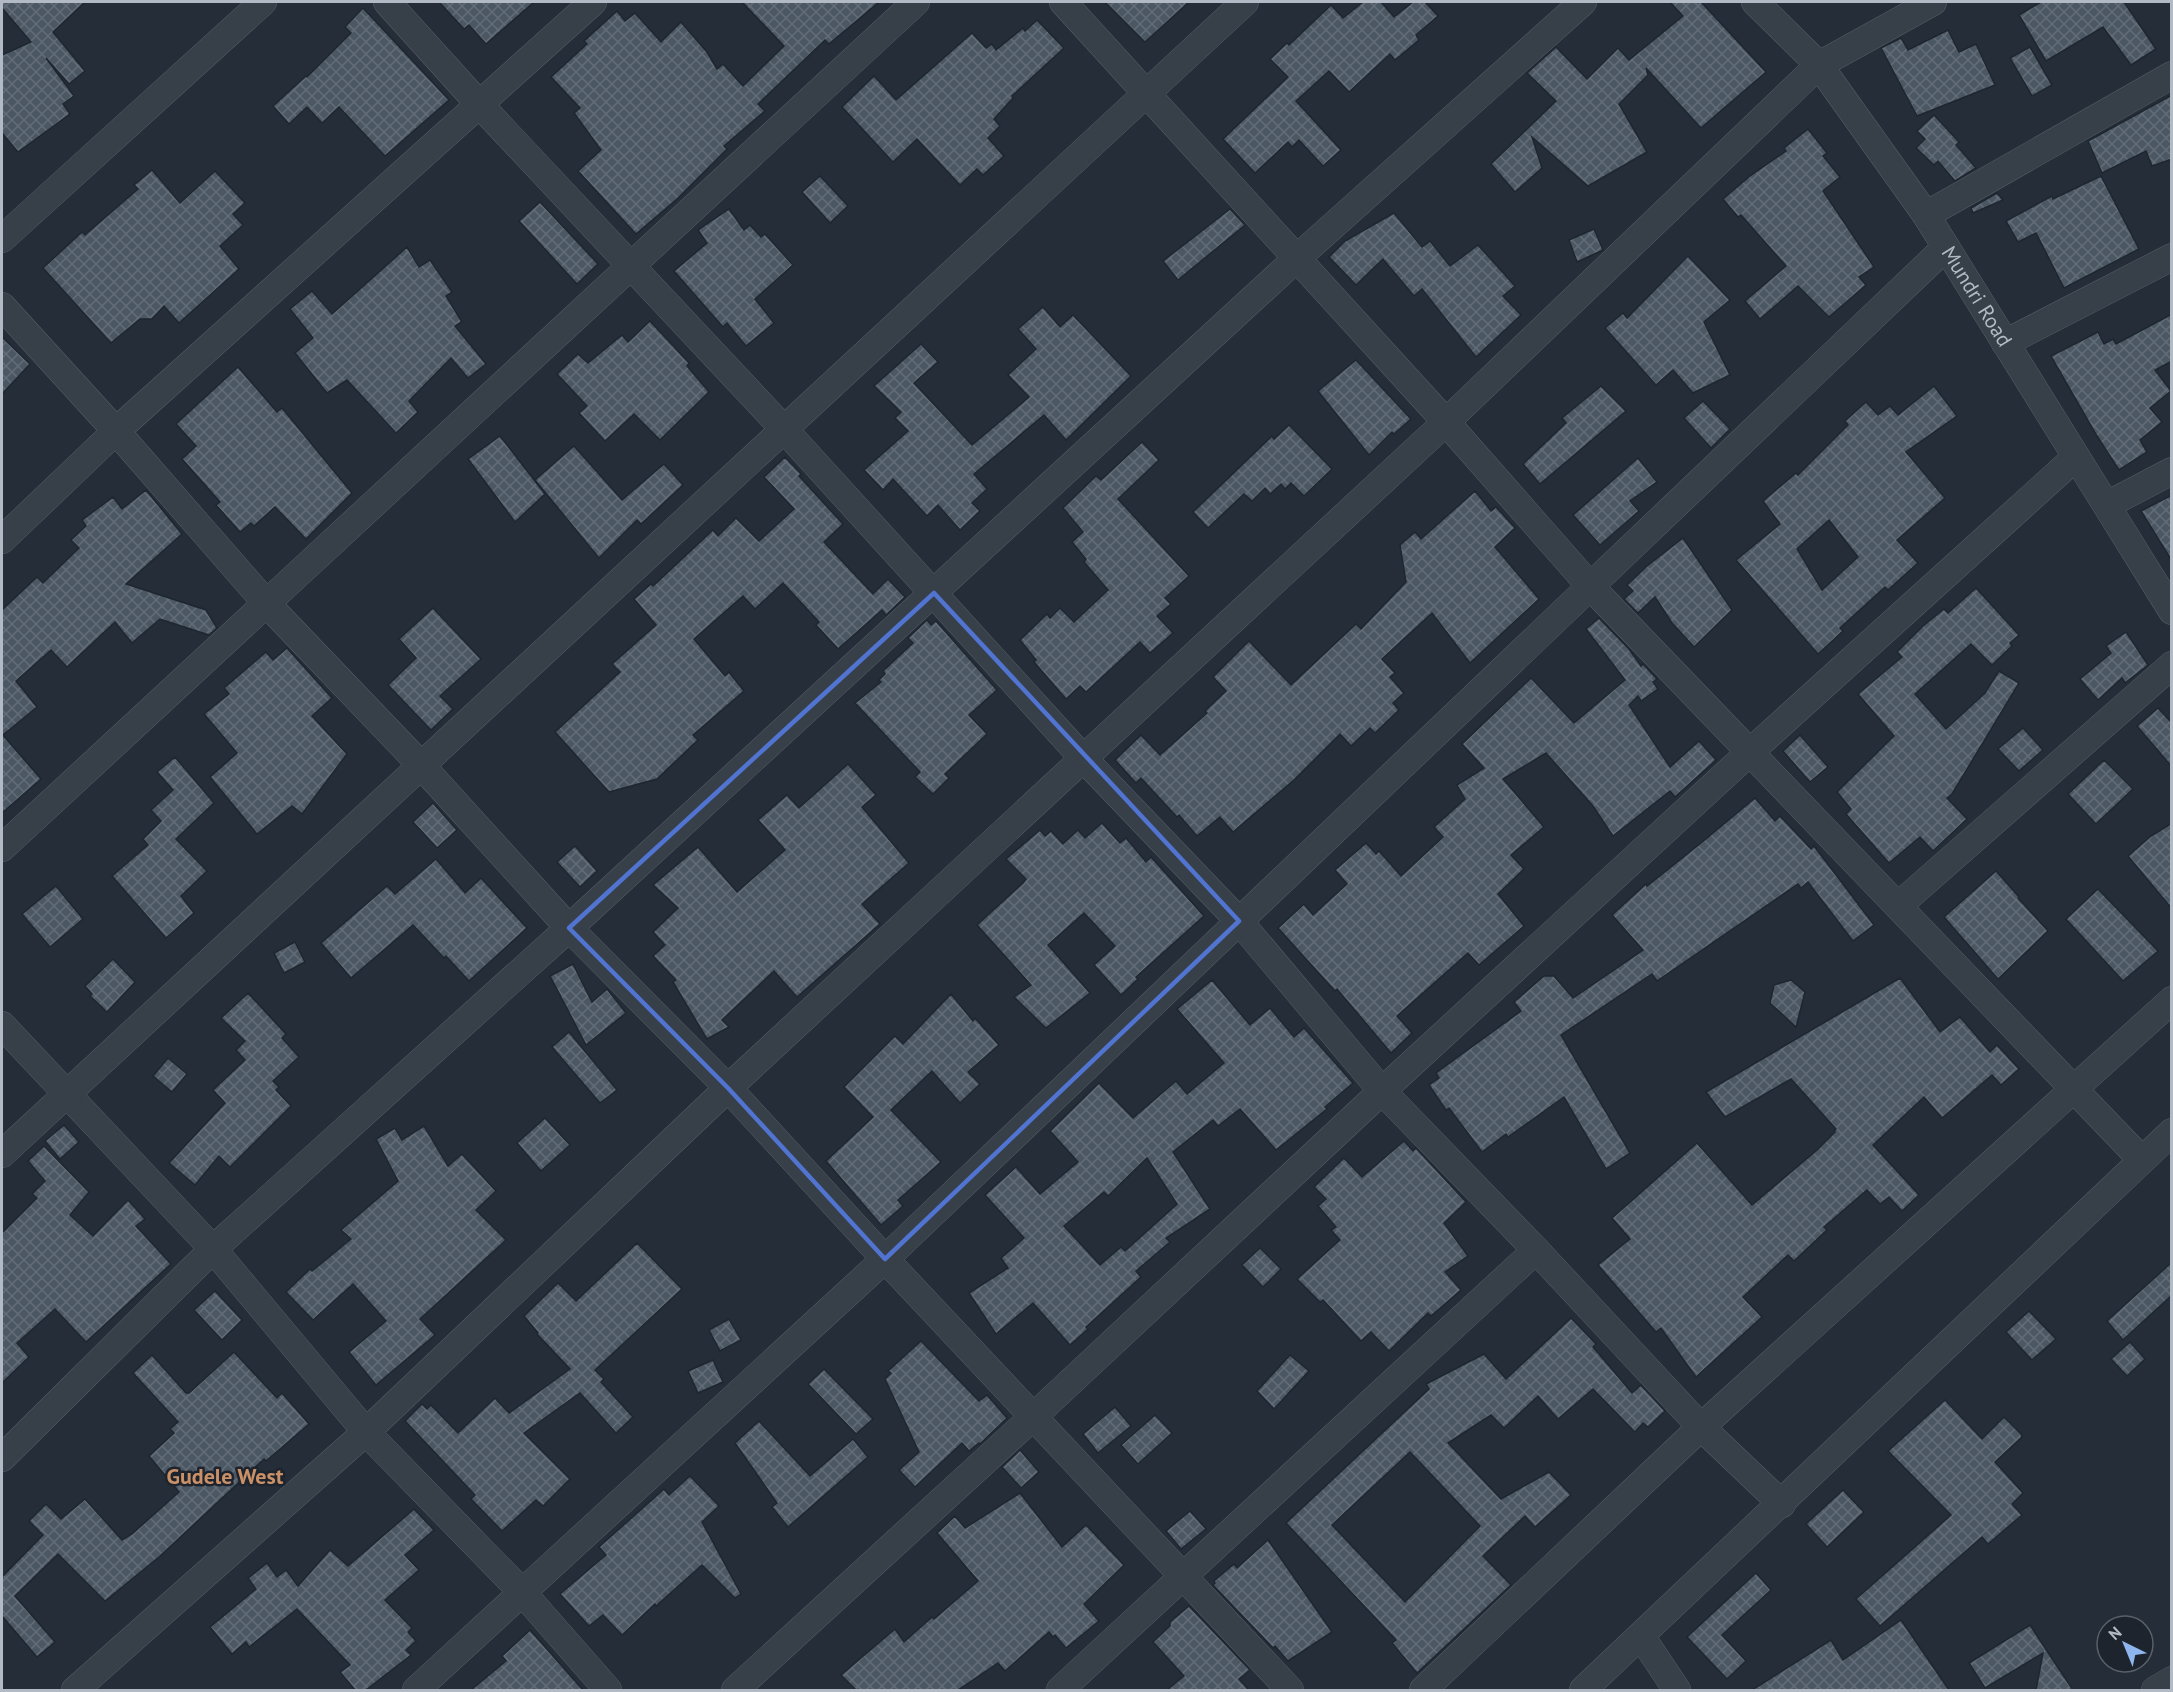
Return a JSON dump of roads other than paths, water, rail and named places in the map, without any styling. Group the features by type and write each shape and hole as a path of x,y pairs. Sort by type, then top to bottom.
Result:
{"street":[{"path":"2,239 263,2"},
{"path":"387,2 480,105 783,428 1083,758 1239,921 1382,1091 1701,1427 1782,1504"},
{"path":"2,540 116,431 593,2"},
{"path":"2,848 916,2"},
{"path":"1062,2 1148,93 1446,422 1591,587 2142,1159"},
{"path":"2,1154 420,764 1245,2"},
{"path":"2,1458 213,1249 569,928 1297,258 1583,2"},
{"name":"Mundri Road","path":"1755,2 1819,66 1926,215 2172,611"},
{"path":"75,1690 366,1432 728,1088 1446,422 1819,66 1933,2"},
{"path":"1926,215 2172,75"},
{"path":"416,1690 885,1259 1946,247"},
{"path":"2005,343 2172,257"},
{"path":"2,306 116,431 267,604 420,764 569,928 728,1088 885,1259 1290,1690"},
{"path":"735,1690 1750,752 2076,457"},
{"path":"2107,505 2172,471"},
{"path":"1899,905 2172,666"},
{"path":"1424,1690 1701,1427 2172,1000"},
{"path":"2,1025 213,1249 366,1432 522,1592 608,1690"},
{"path":"1583,1690 1782,1504 2172,1132"},
{"path":"1060,1690 1536,1251"},
{"path":"1641,1636 1677,1690"},
{"path":"2155,1690 2172,1680"}],"district":[{"name":"Gudele West","path":"225,1476"}]}
